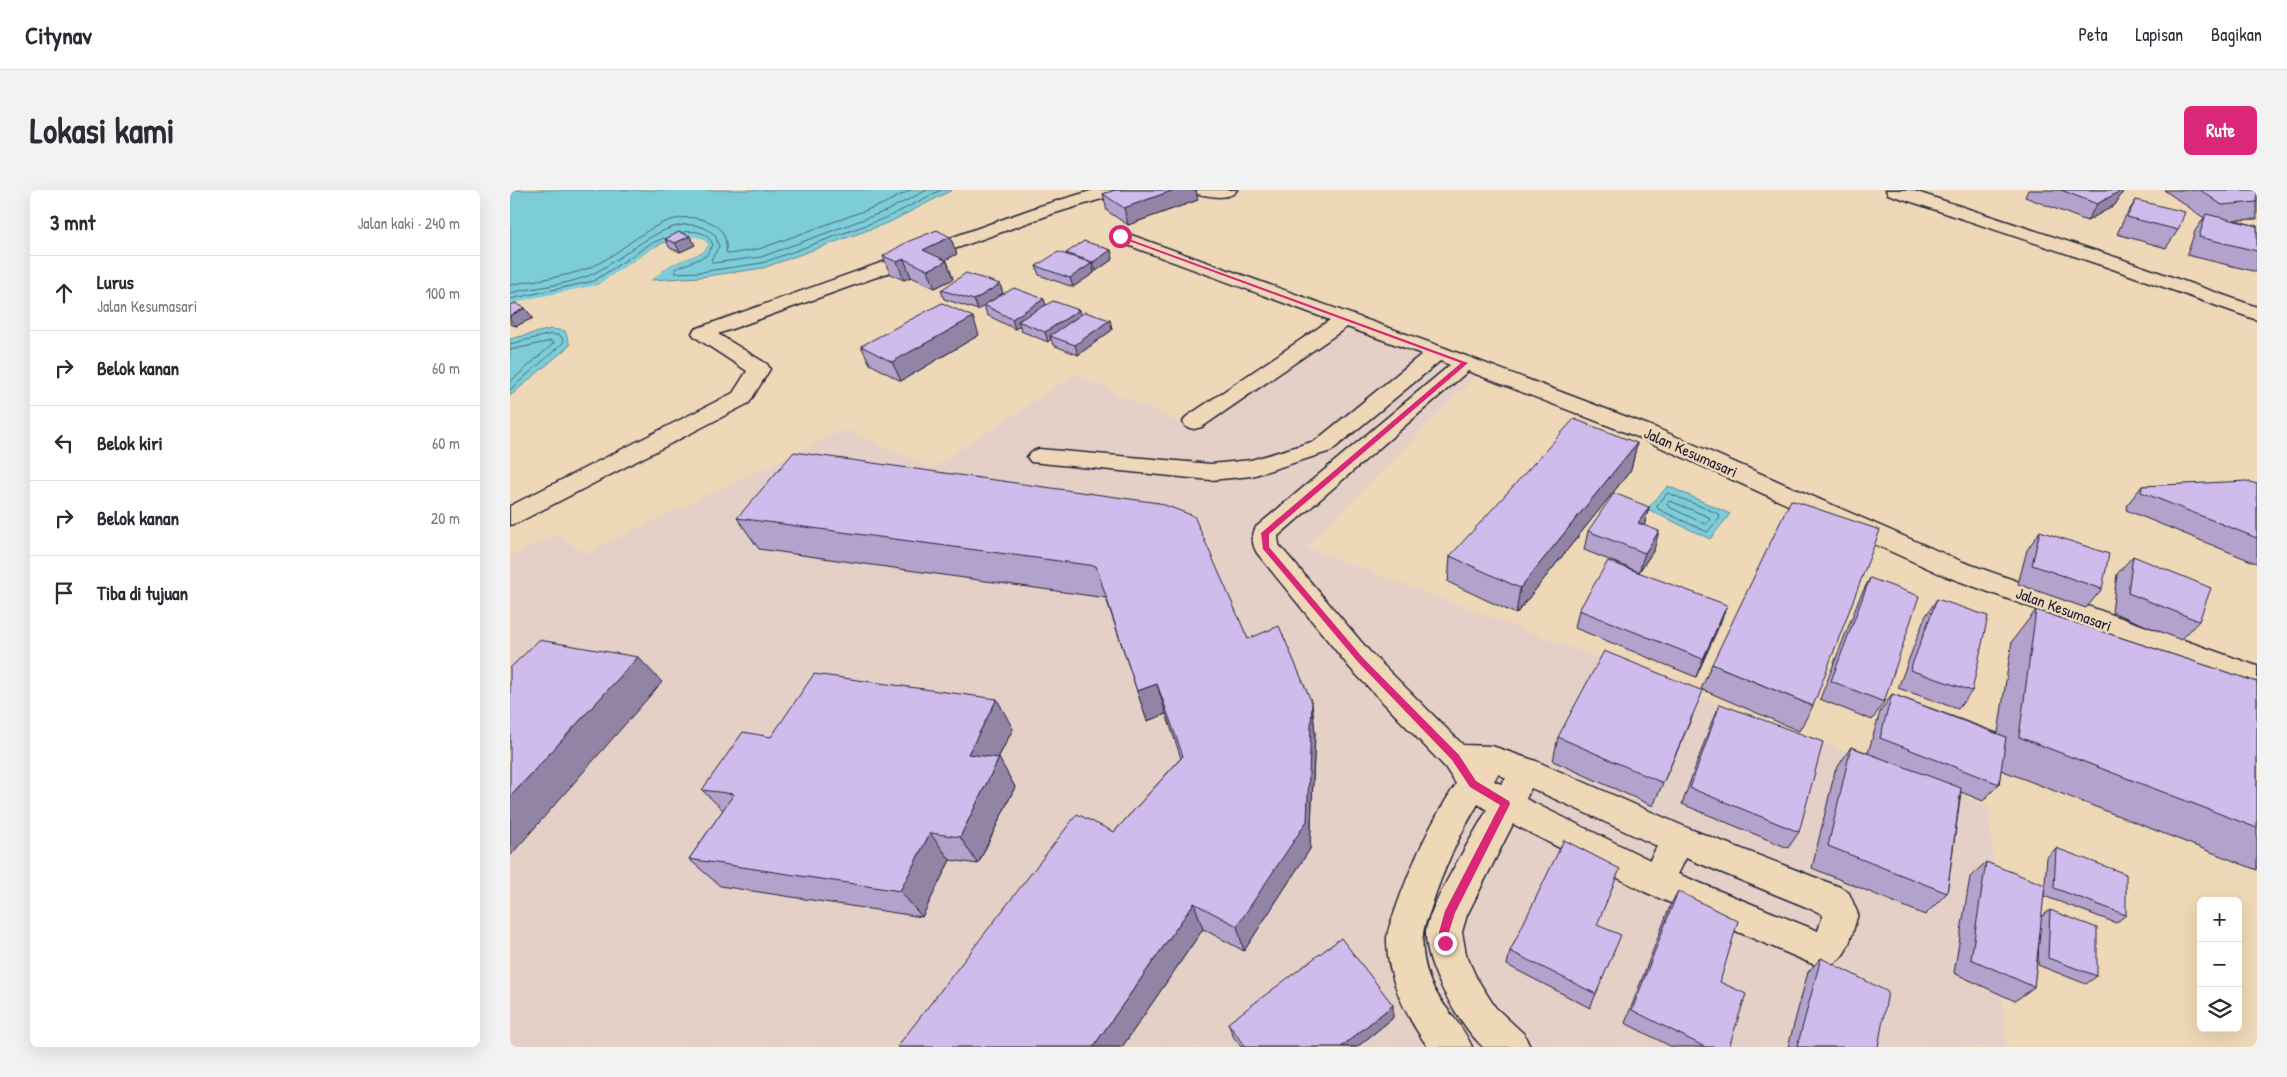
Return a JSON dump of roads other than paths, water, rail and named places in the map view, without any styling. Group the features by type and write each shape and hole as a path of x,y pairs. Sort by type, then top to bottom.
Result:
{"street":[{"path":"510,516 741,398 759,369 702,333 1037,214 1112,190"},
{"path":"1203,190 1224,192 1229,190"},
{"path":"1894,190 2088,254 2257,314"},
{"name":"Jalan Kesumasari","path":"1120,236 1438,352 1648,433 1954,569 2257,678"},
{"path":"1194,422 1304,349 1345,319"},
{"path":"1039,457 1211,472 1252,468 1323,446 1438,352"},
{"path":"1465,363 1265,533 1266,547 1354,652 1474,767 1505,804 1657,881 1815,948 1826,949 1831,944 1842,914 1837,905 1828,899 1678,840 1525,771 1474,767"},
{"path":"1453,1047 1438,1032 1422,1002 1406,960 1405,936 1417,895 1474,767"},
{"path":"1511,1047 1482,1020 1463,990 1448,956 1444,932 1450,911 1505,804 1525,771"},
{"path":"1657,881 1678,840"}],"water":[{"path":"510,190 952,190 890,222 763,268 700,277 651,280 670,265 703,252 709,244 695,237 681,237 651,250 597,285 510,305"},
{"path":"551,329 565,331 570,345 510,396 510,339"},
{"path":"1668,486 1730,514 1710,539 1647,509"}]}
